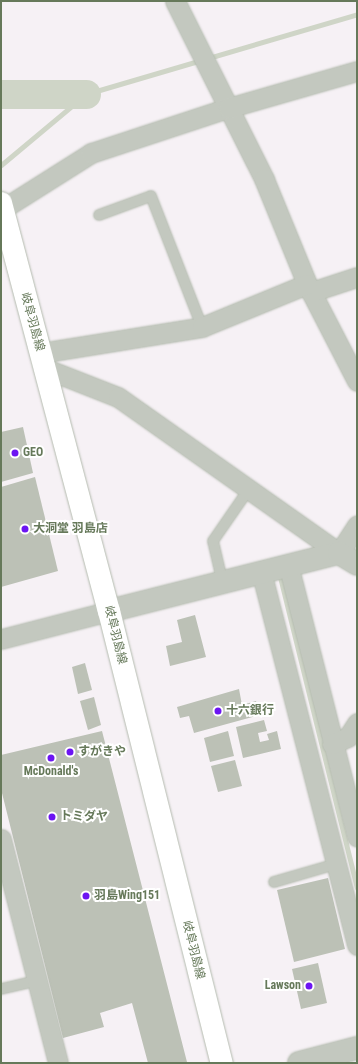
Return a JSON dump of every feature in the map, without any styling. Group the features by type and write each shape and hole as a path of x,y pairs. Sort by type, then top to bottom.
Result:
{"main road":[{"name":"岐阜羽島線","path":"1,207 109,611 222,1063"}],"street":[{"path":"175,1 264,179 309,288 357,381"},
{"path":"1,207 91,153 228,108 357,71"},
{"path":"42,361 202,327 309,288 357,277"},
{"path":"42,361 118,397 348,558"},
{"path":"348,558 355,533"},
{"path":"1,639 109,611 289,568 348,558"},
{"path":"289,568 332,744 357,837"},
{"path":"262,575 357,945"},
{"path":"332,744 348,737 357,723"},
{"path":"1,839 35,981 58,1063"},
{"path":"299,1063 357,1048"}],"lane":[{"path":"99,215 151,196 202,327"},
{"path":"224,584 213,541 249,489"},
{"path":"274,882 336,864"},
{"path":"1,989 35,981"}],"building":[{"name":"GEO","path":"23,427 33,473 1,482 1,432"},
{"name":"大洞堂 羽島店","path":"35,477 58,571 1,587 1,487"},
{"path":"195,615 206,657 170,666 166,646 182,642 177,620"},
{"path":"85,663 92,690 78,694 72,667"},
{"name":"十六銀行","path":"239,689 242,705 256,701 260,715 194,733 189,716 180,718 177,707"},
{"path":"94,697 101,725 88,730 80,701"},
{"path":"264,720 267,731 258,733 260,742 269,740 267,734 277,731 281,749 243,758 236,727"},
{"name":"羽島Wing151","path":"102,731 187,1062 148,1063 132,1003 100,1013 104,1027 63,1038 1,789 1,755"},
{"path":"228,731 234,756 210,762 204,738"},
{"path":"235,760 242,786 218,792 211,766"},
{"path":"328,878 345,949 294,962 277,890"},
{"name":"Lawson","path":"318,963 327,1003 301,1009 292,969"}],"waterway":[{"path":"1,165 86,94 357,14"},
{"path":"1,94 86,94"},
{"path":"280,577 357,888"}],"place":[{"name":"GEO","path":"15,453"},
{"name":"大洞堂 羽島店","path":"25,529"},
{"name":"十六銀行","path":"218,711"},
{"name":"すがきや","path":"70,752"},
{"name":"McDonald's","path":"51,758"},
{"name":"トミダヤ","path":"52,817"},
{"name":"羽島Wing151","path":"86,896"},
{"name":"Lawson","path":"309,986"}]}
